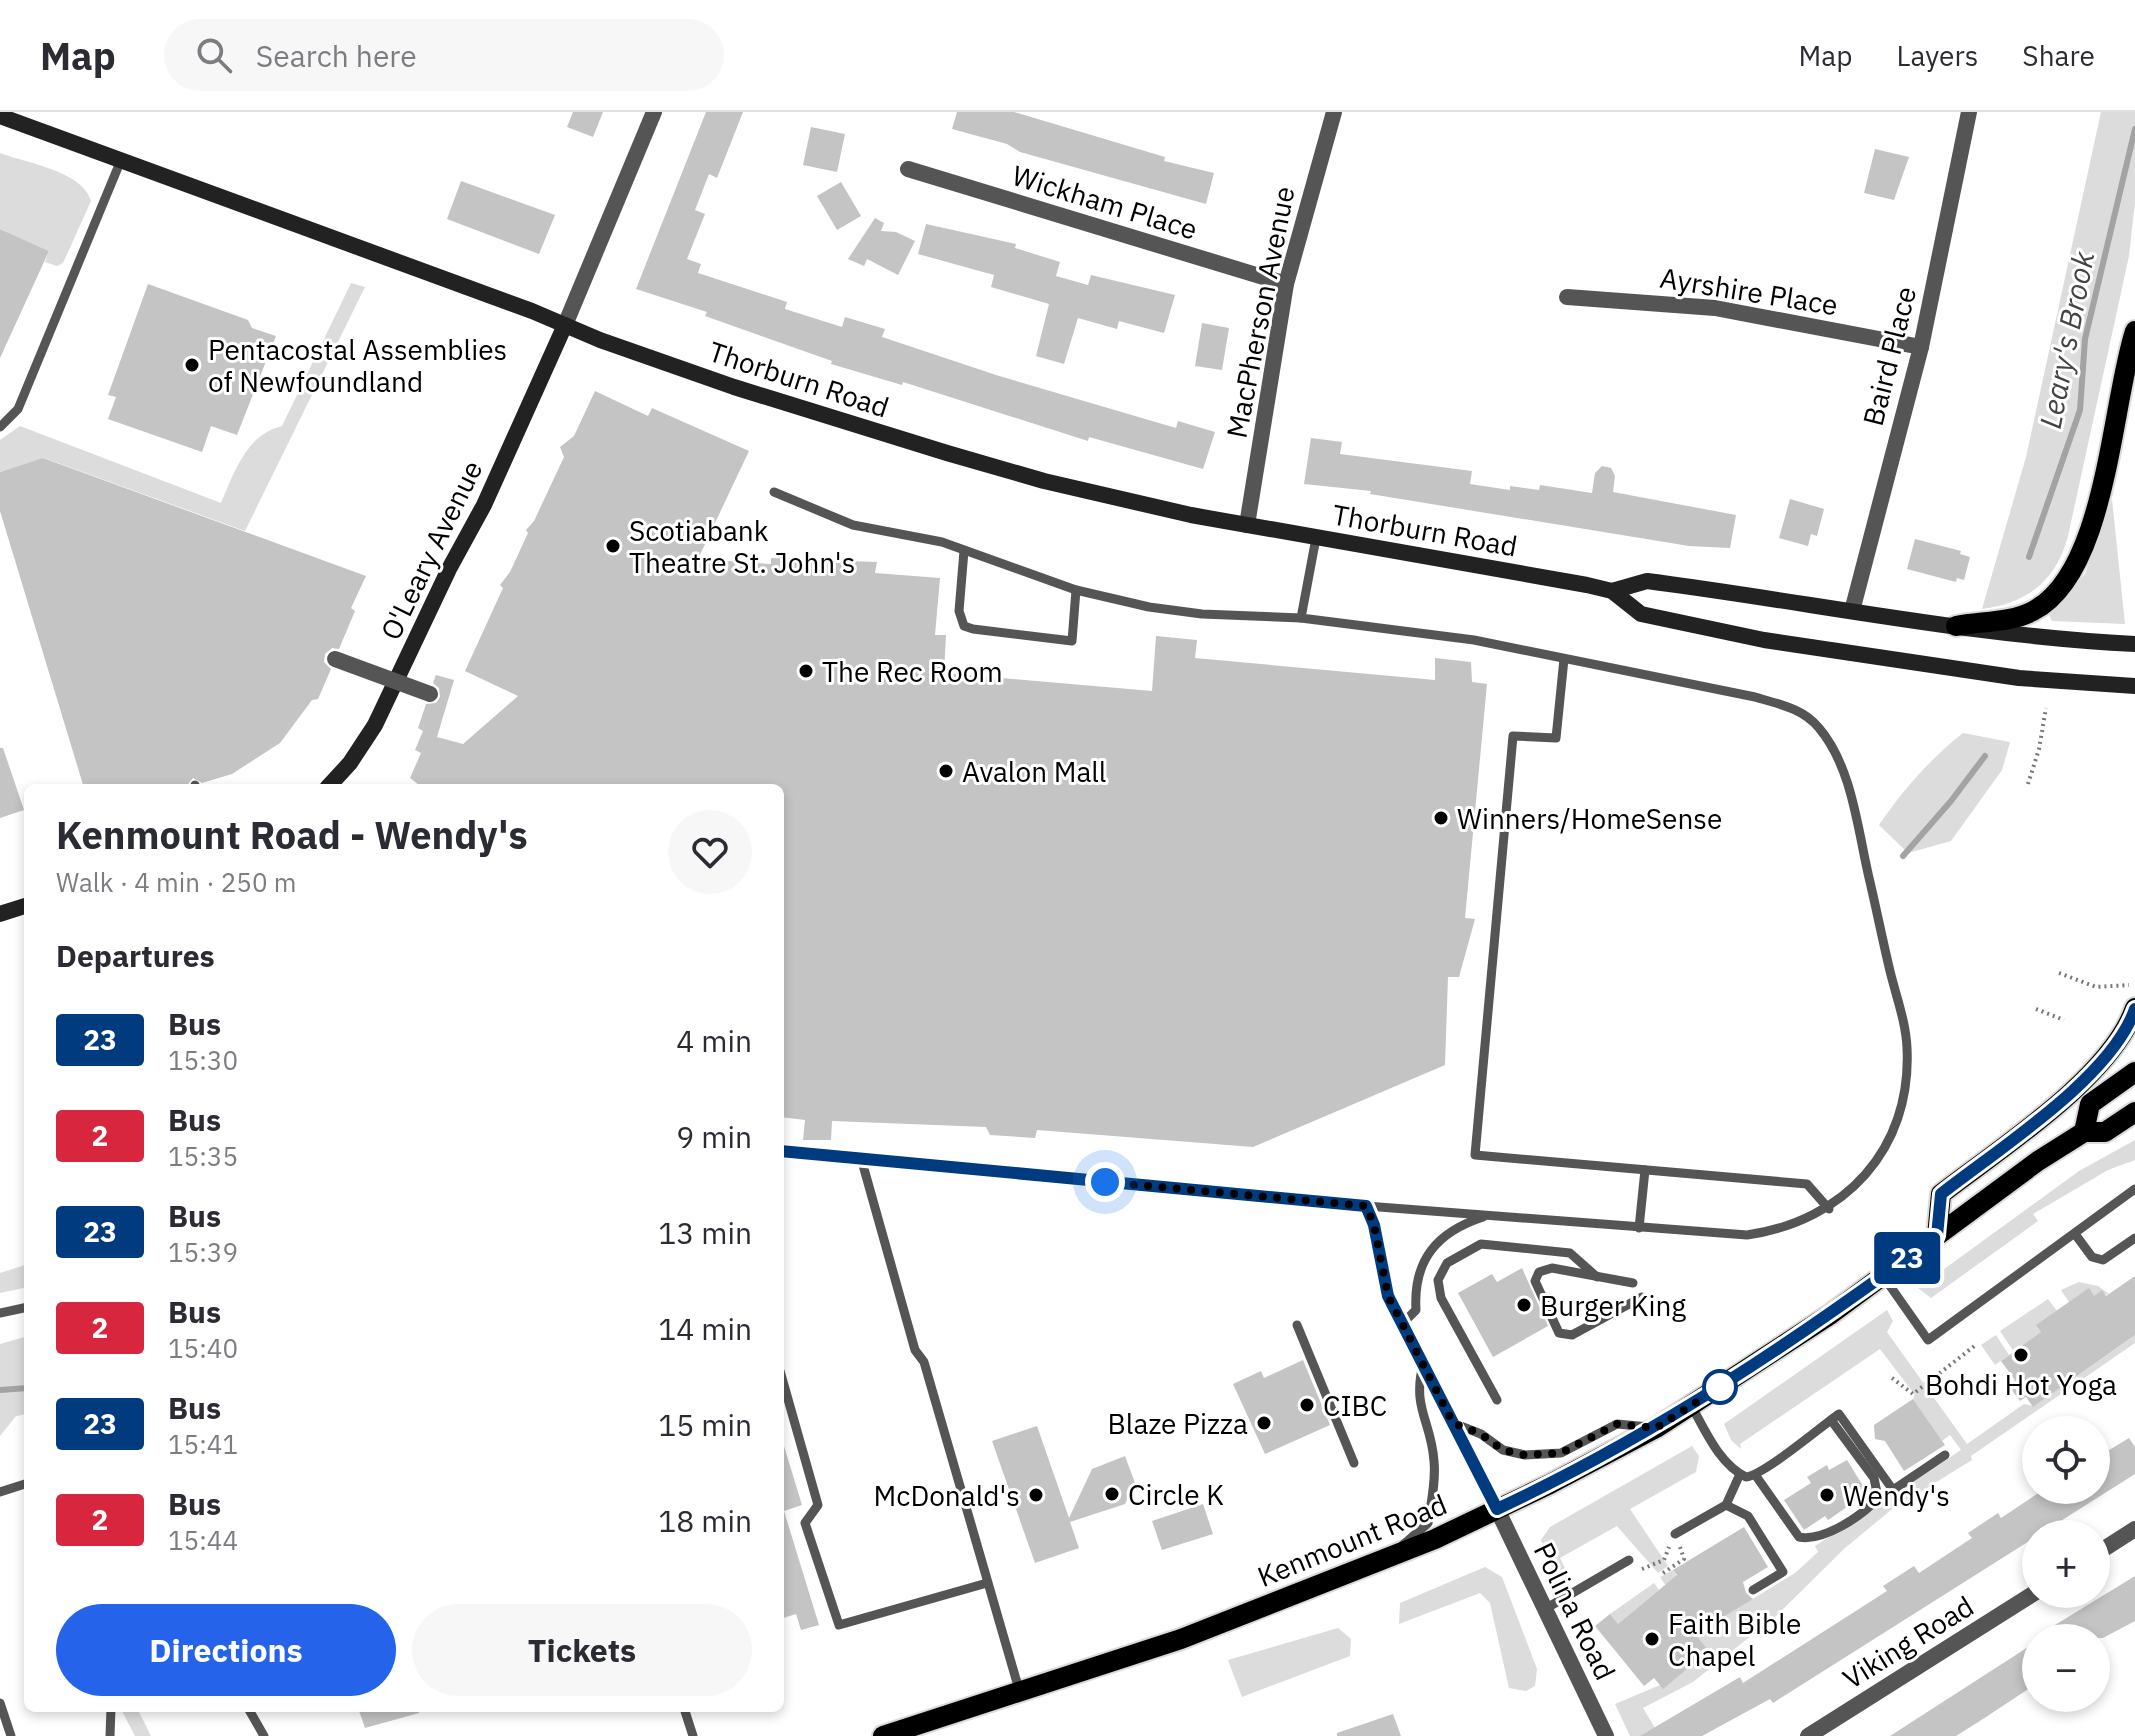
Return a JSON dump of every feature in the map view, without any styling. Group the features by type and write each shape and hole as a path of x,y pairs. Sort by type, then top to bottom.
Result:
{"main road":[{"name":"Thorburn Road","path":"0,116 734,387 947,453 1110,497 1612,591 1647,581 1956,626 2081,641 2135,644"},
{"name":"O'Leary Avenue","path":"331,784 350,763 375,725 449,569 490,492 565,325"},
{"path":"1956,626 2008,620 2034,611 2050,599 2075,568 2092,525 2126,359 2135,331"},
{"name":"Thorburn Road","path":"1612,591 1641,614 1764,640 2019,678 2135,686"},
{"path":"0,914 24,906"},
{"path":"1937,1236 1941,1194 2084,1080 2109,1053 2135,1008"},
{"path":"2084,1132 2090,1104 2135,1072"},
{"name":"Kenmount Road","path":"883,1736 1181,1639 1396,1554 1497,1509 1656,1428 1831,1314 2084,1132 2105,1132 2126,1126 2135,1112"}],"street":[{"path":"565,325 654,112"},
{"name":"MacPherson Avenue","path":"1247,525 1286,284 1334,112"},
{"name":"Baird Place","path":"1852,611 1921,347 1966,113"},
{"name":"Wickham Place","path":"908,169 1286,284"},
{"name":"Ayrshire Place","path":"1567,297 1715,308 1921,347"},
{"path":"335,659 430,694"},
{"name":"Polina Road","path":"1497,1509 1606,1736"},
{"path":"2110,1545 2135,1529"},
{"name":"Viking Road","path":"1808,1736 2022,1601"}],"lane":[{"path":"0,427 18,409 121,160"},
{"path":"774,492 853,525 942,542 1076,590 1189,612 1301,618 1474,640 1755,697 1797,710 1819,727 1832,748 1853,811 1907,1048 1902,1102 1892,1133 1853,1189 1829,1209 1778,1231 1747,1235 1366,1206 784,1151"},
{"path":"1301,618 1316,538"},
{"path":"964,551 959,611 964,626 1072,641 1076,590"},
{"path":"1564,659 1556,738 1513,736 1475,1155 1807,1184 1829,1209"},
{"path":"861,1158 896,1287 915,1350 924,1362 1020,1693"},
{"path":"1639,1228 1645,1170"},
{"path":"1883,1276 1928,1340 2135,1189"},
{"path":"1366,1206 1374,1225 1388,1296 1497,1509"},
{"path":"1403,1323 1416,1310 1415,1286 1436,1244 1454,1226 1486,1216"},
{"path":"2075,1234 2092,1257 2103,1260 2135,1238"},
{"path":"1497,1400 1441,1298 1438,1280 1447,1263 1481,1244 1570,1253 1597,1277"},
{"path":"1633,1283 1552,1268 1539,1272 1535,1281 1559,1333 1572,1335 1642,1297"},
{"path":"0,1313 24,1308"},
{"path":"1297,1325 1354,1463"},
{"path":"1396,1554 1428,1523 1432,1501 1434,1459 1417,1389 1423,1364"},
{"path":"784,1385 818,1505 805,1523 839,1625 987,1583"},
{"path":"1691,1405 1721,1455 1740,1474 1756,1476 1839,1414 1893,1490 1945,1455"},
{"path":"1756,1476 1799,1537 1814,1539 1871,1505 1878,1498 1874,1478 1831,1420"},
{"path":"1453,1423 1481,1434 1503,1450 1525,1455 1561,1453 1617,1424 1656,1428"},
{"path":"1675,1534 1726,1505 1740,1474"},
{"path":"0,1492 24,1484"},
{"path":"1726,1505 1748,1516 1783,1572 1753,1590"},
{"path":"1545,1609 1629,1560"},
{"path":"0,1703 11,1736"},
{"path":"110,1736 111,1712"},
{"path":"250,1712 264,1736"},
{"path":"685,1712 693,1736"}],"path":[{"path":"2028,784 2039,749 2046,708"},
{"path":"2059,973 2096,987 2129,985"},
{"path":"2036,1009 2064,1020"},
{"path":"1892,1378 1913,1394 1977,1344"},
{"path":"1642,1569 1664,1560 1675,1534"},
{"path":"1663,1573 1684,1559 1675,1534"}],"shaded area":[{"path":"2101,112 2135,112 2135,202 2129,256 2068,536 2056,566 2038,587 2013,601 1982,609 2026,457"},
{"path":"0,153 66,175 86,191 91,201 63,263 57,266 45,262 49,251 0,229"},
{"path":"351,283 365,287 245,531 44,458 0,472 0,440 20,426 221,503 243,456 260,437 282,426"},
{"path":"2112,499 2125,624 2052,621 2049,615 2085,574"},
{"path":"1963,733 2010,742 2002,770 1951,841 1908,853 1879,825 1939,753"},
{"path":"2135,1140 2135,1160 2108,1170 2033,1214 2038,1221 1931,1298 1918,1288 2079,1171"},
{"path":"24,1265 24,1288 0,1293 0,1273"},
{"path":"2079,1282 2098,1286 2109,1294 2069,1302 2061,1290"},
{"path":"2048,1299 2057,1311 2041,1332 2014,1352 2000,1331"},
{"path":"1887,1310 1893,1321 1887,1332 1967,1444 2024,1404 2034,1406 2131,1338 2135,1332 2135,1343 2029,1416 2022,1416 2022,1421 1971,1456 1972,1460 1891,1510 1845,1548 1775,1617 1693,1682 1643,1708 1655,1728 1654,1736 1630,1736 1615,1704 1660,1685 1664,1688 1709,1651 1684,1621 1688,1617 1660,1577 1673,1570 1708,1626 1795,1573 1818,1552 1815,1546 1961,1450 1950,1435 1942,1441 1913,1399 1915,1395 1880,1349 1740,1444 1741,1449 1731,1440 1724,1424"},
{"path":"1996,1335 2009,1355 1995,1365 1981,1345"},
{"path":"24,1337 24,1415 16,1416 0,1436 0,1344"},
{"path":"1692,1446 1699,1456 1696,1472 1630,1509 1668,1566 1658,1573 1617,1526 1560,1558 1567,1572 1556,1577 1541,1540 1550,1527"},
{"path":"1485,1567 1502,1577 1537,1669 1535,1686 1526,1691 1509,1688 1490,1603 1480,1593 1399,1624 1400,1603"},
{"path":"1654,1583 1659,1590 1618,1624 1610,1614"},
{"path":"1338,1628 1351,1639 1350,1656 1242,1697 1228,1660"},
{"path":"139,1712 151,1736 135,1736 123,1713"}],"building":[{"path":"573,112 603,112 593,137 567,127"},
{"path":"706,112 743,112 717,178 709,174 695,210 705,214 687,259 701,264 698,273 787,302 785,309 842,327 845,317 885,329 882,337 996,375 1176,428 1178,421 1215,432 1203,469 1089,437 1088,441 903,382 902,385 831,364 832,361 705,316 707,312 636,289"},
{"path":"957,112 1014,112 1165,157 1164,161 1214,173 1206,204 1020,152 1007,144 952,129"},
{"path":"811,127 845,134 837,172 803,165"},
{"path":"1875,149 1909,157 1894,200 1864,193"},
{"path":"461,181 555,215 539,254 447,219"},
{"path":"841,182 861,216 837,230 817,196"},
{"path":"875,218 884,223 881,231 896,232 915,241 898,275 867,259 864,266 848,259"},
{"path":"926,224 1016,244 1015,248 1060,262 1056,276 1088,285 1091,275 1175,295 1164,333 1119,321 1117,329 1078,318 1064,364 1036,356 1049,304 991,287 994,275 918,254"},
{"path":"0,229 49,251 0,358"},
{"name":"Pentacostal Assemblies of Newfoundland","path":"148,284 248,320 252,328 276,336 237,435 211,426 202,452 108,419 116,397 108,395"},
{"path":"1202,323 1229,328 1222,370 1195,366"},
{"name":"Avalon Mall","path":"595,391 648,416 652,408 749,451 698,559 771,564 771,558 877,562 875,573 940,578 935,635 946,635 944,673 1152,691 1156,636 1197,640 1195,658 1435,680 1435,658 1471,662 1472,682 1487,684 1465,918 1475,919 1459,977 1448,977 1445,1065 1253,1147 1037,1130 1035,1138 990,1135 986,1127 832,1121 831,1140 803,1140 805,1120 784,1117 784,784 418,784 410,778 421,753 415,750 423,731 418,728 426,704 436,703 440,697 439,688 433,683 436,675 454,680 437,737 463,744 518,696 465,671 503,588 500,585 510,572 528,533 526,530 534,521 564,457 560,447 574,436"},
{"path":"1311,438 1342,442 1340,454 1472,471 1470,484 1510,490 1510,486 1539,490 1540,485 1592,493 1595,473 1602,466 1611,468 1615,476 1613,492 1736,515 1730,548 1689,546 1370,494 1371,491 1304,484"},
{"path":"43,458 366,576 351,608 355,611 339,649 332,648 325,654 324,662 331,669 318,699 312,700 280,743 232,774 202,783 193,778 188,784 83,784 0,511 0,472"},
{"path":"1790,499 1824,509 1817,536 1811,534 1808,546 1779,538"},
{"path":"1915,539 1961,551 1960,554 1970,557 1964,580 1957,578 1956,582 1907,569"},
{"path":"0,748 3,748 24,810 0,818"},
{"path":"1522,1268 1548,1326 1493,1357 1458,1293 1492,1274 1497,1282"},
{"path":"2135,1276 2135,1335 2033,1407 2026,1397 2020,1401 2008,1385 2015,1380 2001,1361 2041,1332 2036,1325 2089,1288 2094,1296 2102,1290 2106,1296"},
{"path":"1303,1360 1330,1425 1265,1454 1233,1384 1261,1371 1264,1378"},
{"path":"1913,1399 1945,1445 1904,1471 1885,1441 1875,1439 1874,1425"},
{"name":"McDonald's","path":"1037,1426 1069,1518 1092,1469 1125,1456 1135,1483 1125,1504 1070,1522 1079,1548 1035,1563 992,1441"},
{"path":"2129,1438 2135,1447 2135,1474 2110,1490 2110,1450"},
{"path":"784,1446 802,1505 784,1511"},
{"name":"Wendy's","path":"1847,1460 1863,1486 1863,1496 1828,1520 1825,1516 1804,1530 1784,1500 1811,1483 1807,1477 1827,1465 1829,1470"},
{"path":"1203,1504 1213,1534 1162,1550 1152,1521"},
{"path":"2022,1504 2088,1504 2062,1520 2022,1520 2022,1545 1773,1703 1770,1699 1702,1736 1640,1736 1740,1677 1743,1683 1887,1591 1883,1586 1914,1566 1919,1573 1972,1538 1968,1533 1998,1513 2001,1518"},
{"path":"784,1511 819,1625 801,1630 796,1614 784,1618"},
{"path":"1744,1527 1768,1567 1743,1582 1746,1593 1753,1599 1695,1634 1709,1651 1663,1689 1654,1678 1644,1686 1595,1626 1610,1614 1618,1624 1677,1575 1673,1570"},
{"path":"2135,1576 2135,1621 2110,1634 2110,1624 2057,1624 2083,1608 2110,1608 2110,1591"},
{"path":"2022,1651 2022,1693 1983,1719 1956,1736 1890,1736"},
{"path":"359,1712 419,1712 419,1713 365,1728"},
{"path":"1393,1714 1401,1736 1337,1736 1337,1733"}],"waterway":[{"name":"Leary's Brook","path":"2029,557 2080,410 2085,339 2135,129"},
{"name":"Leary's Brook","path":"1903,856 1985,756"},
{"name":"Leary's Brook","path":"0,1390 24,1388"}],"bus line":[{"name":"23","path":"784,1151 1366,1206 1374,1225 1388,1296 1497,1509 1656,1428 1831,1314 1937,1236 1941,1194 2084,1080 2109,1053 2135,1009"}],"place":[{"name":"Pentacostal Assemblies of Newfoundland","path":"192,365"},
{"name":"Scotiabank Theatre St. John's","path":"613,546"},
{"name":"The Rec Room","path":"806,671"},
{"name":"Avalon Mall","path":"946,771"},
{"name":"Winners/HomeSense","path":"1441,818"},
{"name":"Burger King","path":"1524,1305"},
{"name":"Bohdi Hot Yoga","path":"2021,1355"},
{"name":"CIBC","path":"1307,1405"},
{"name":"Blaze Pizza","path":"1264,1423"},
{"name":"Circle K","path":"1112,1494"},
{"name":"McDonald's","path":"1036,1495"},
{"name":"Wendy's","path":"1827,1495"},
{"name":"Faith Bible Chapel","path":"1652,1639"}],"route":[{"path":"1105,1182 1366,1206 1374,1225 1388,1296 1453,1423 1481,1434 1503,1450 1525,1455 1561,1453 1617,1424 1656,1428 1726,1383 1720,1387"}]}
